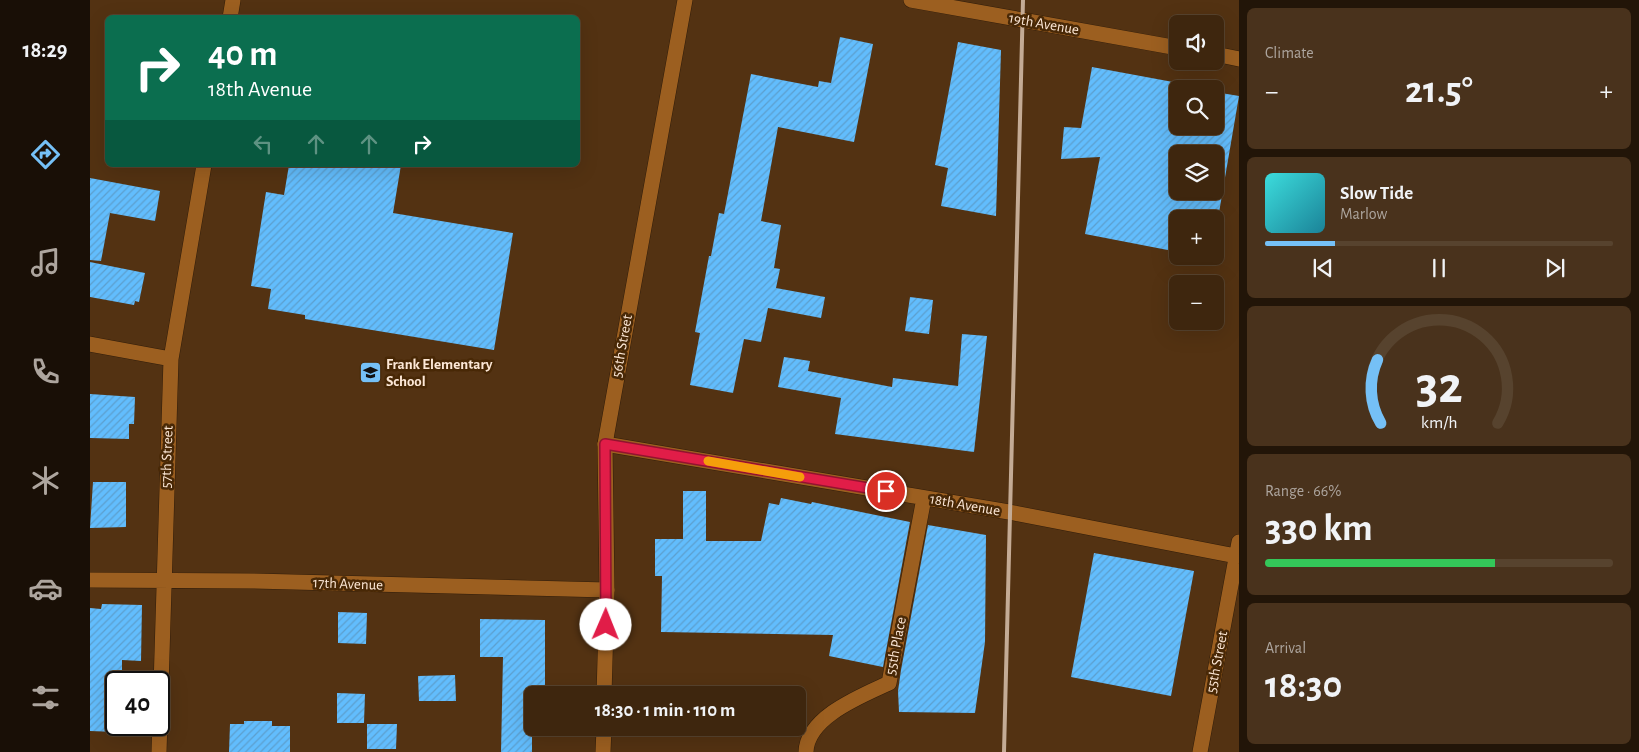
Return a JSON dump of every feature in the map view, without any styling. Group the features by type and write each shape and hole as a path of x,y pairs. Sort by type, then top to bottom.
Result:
{"street":[{"path":"230,15 233,0"},
{"name":"56th Street","path":"604,686 607,590 605,444 685,0"},
{"name":"19th Avenue","path":"911,0 1169,46"},
{"path":"1224,56 1239,59"},
{"name":"57th Street","path":"159,752 170,359 204,167"},
{"path":"90,344 170,359"},
{"name":"18th Avenue","path":"605,444 1238,549"},
{"name":"55th Place","path":"806,752 806,742 831,711 889,683 924,498"},
{"name":"55th Street","path":"1200,752 1238,549"},
{"name":"17th Avenue","path":"90,580 607,590"},
{"path":"603,752 604,736"}],"building":[{"path":"840,37 873,44 854,142 778,127 761,221 781,225 774,268 780,269 776,288 825,297 821,318 768,308 761,342 744,339 733,393 690,385 700,333 695,332 709,256 711,256 719,213 724,214 751,74 818,87 819,81 831,83"},
{"path":"958,42 1001,50 996,216 941,206 948,168 935,165"},
{"path":"1092,67 1169,81 1169,135 1224,135 1224,94 1239,96 1224,184 1224,145 1169,145 1169,200 1221,200 1219,210 1169,210 1169,250 1085,234 1100,157 1061,159 1064,127 1081,128"},
{"path":"289,167 401,167 393,213 513,233 494,350 305,319 305,315 268,309 271,289 251,286 266,192 284,195"},
{"path":"90,178 160,191 155,221 110,213 101,261 90,260"},
{"path":"90,262 145,273 139,302 135,301 134,305 90,297"},
{"path":"910,297 933,300 929,334 905,331"},
{"path":"962,334 987,336 974,452 835,434 841,398 778,387 784,357 810,361 808,371 892,387 893,378 958,386"},
{"path":"90,394 135,397 134,424 129,424 129,439 90,438"},
{"path":"93,482 126,482 126,527 90,528"},
{"path":"683,491 706,491 706,541 761,541 769,503 779,505 781,498 811,504 812,502 910,522 883,667 829,656 833,635 661,632 662,576 655,576 655,539 683,539"},
{"path":"928,525 986,535 985,642 975,713 899,712 898,691 901,670"},
{"path":"1094,553 1194,571 1171,696 1071,677"},
{"path":"102,604 142,605 141,661 122,660 122,671 105,671 105,732 90,731 90,608 101,609"},
{"path":"338,612 367,613 366,644 338,643"},
{"path":"480,619 545,620 545,686 524,686 524,736 532,736 532,752 501,752 503,657 480,657"},
{"path":"455,675 456,701 419,701 418,676"},
{"path":"337,693 365,694 364,723 337,723"},
{"path":"244,721 272,721 272,726 290,726 290,752 229,752 230,724 244,724"},
{"path":"367,724 397,724 396,749 367,749"}],"railway":[{"path":"1004,752 1023,0"}],"slow traffic":[{"path":"708,461 800,477"}],"place":[{"name":"Frank Elementary School","path":"370,373"}],"route":[{"path":"606,625 605,444 886,491"}]}
